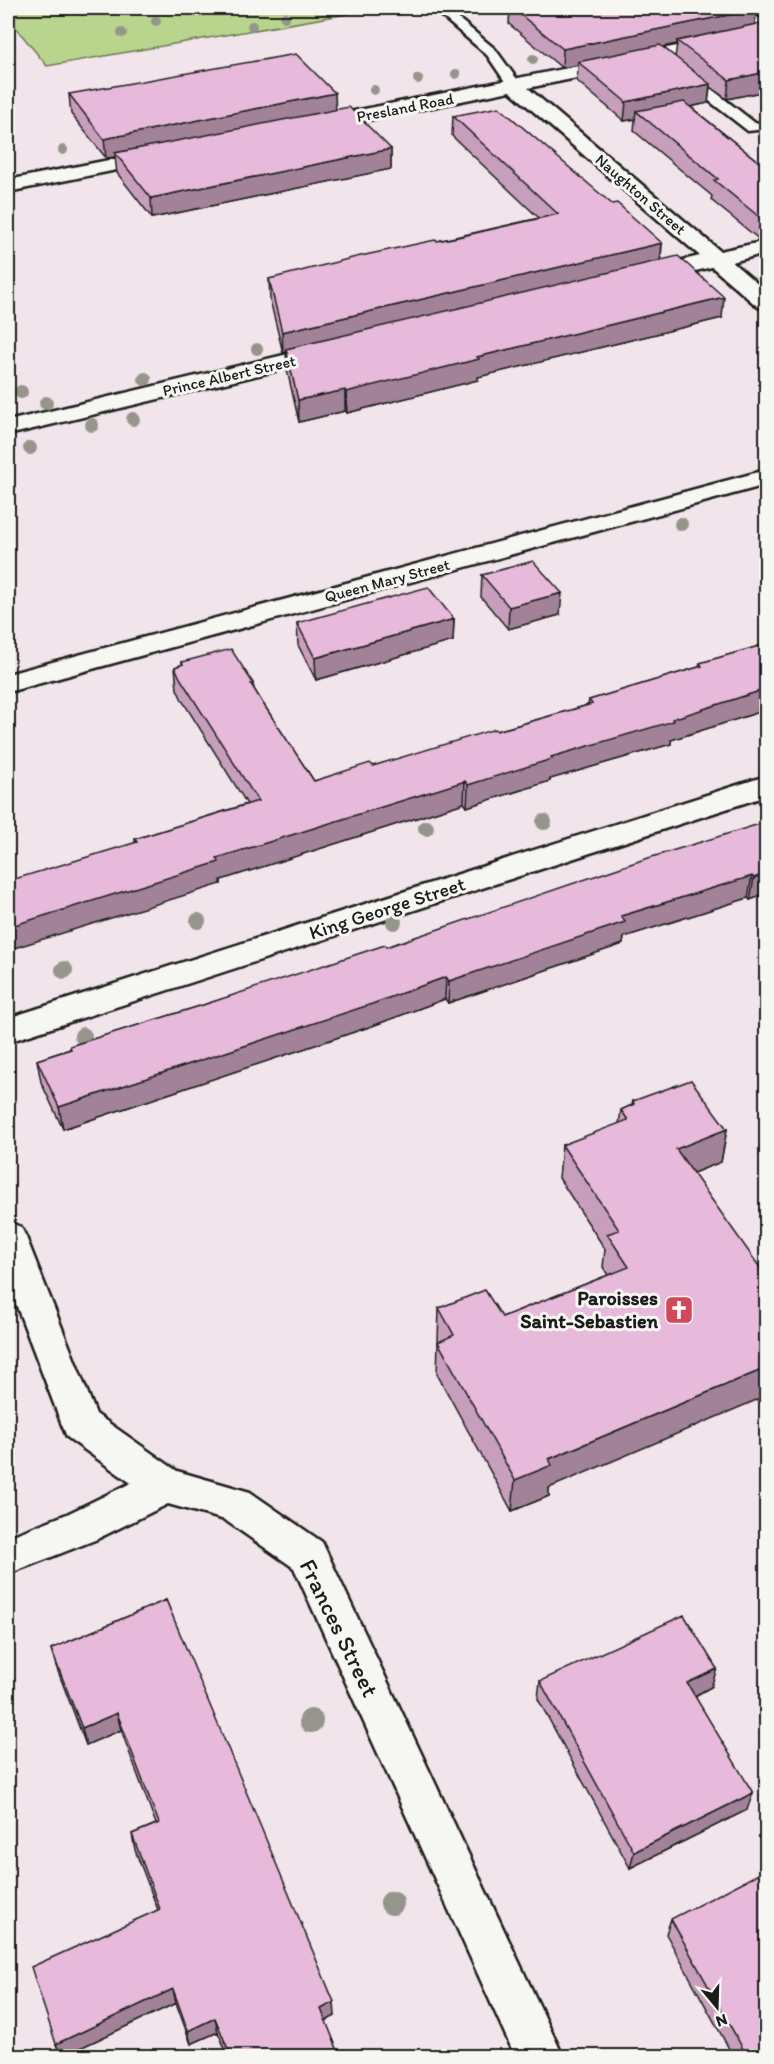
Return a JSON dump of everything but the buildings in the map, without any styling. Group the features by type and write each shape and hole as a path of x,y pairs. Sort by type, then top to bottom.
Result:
{"street":[{"name":"Presland Road","path":"293,129 661,57 766,34"},
{"name":"Naughton Street","path":"515,86 766,302"},
{"path":"8,186 179,152"},
{"path":"624,281 766,247"},
{"name":"Prince Albert Street","path":"8,428 357,345"},
{"name":"Queen Mary Street","path":"8,683 766,477"},
{"name":"King George Street","path":"8,1030 766,786"},
{"name":"Frances Street","path":"8,1237 81,1425 166,1486 236,1505 308,1555 539,2056"},
{"path":"8,1556 81,1527 166,1486"}],"lane":[{"path":"471,8 444,13 491,52 515,86"},
{"path":"737,8 766,28"},
{"path":"661,57 753,128 766,125"}],"green space":[{"path":"8,8 382,8 47,66 8,18"}],"place":[{"name":"Paroisses Saint-Sebastien","path":"679,1310"}]}
